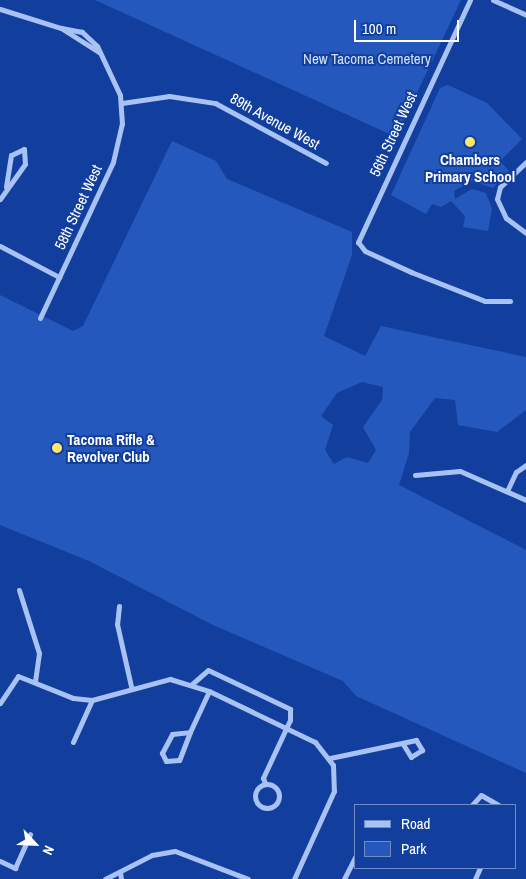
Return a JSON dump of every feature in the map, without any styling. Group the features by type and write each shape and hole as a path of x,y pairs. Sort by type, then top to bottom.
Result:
{"street":[{"name":"56th Street West","path":"470,0 359,234 365,251 485,301 510,301"},
{"path":"493,0 526,15"},
{"path":"0,9 61,28 82,32 99,52 122,103"},
{"name":"89th Avenue West","path":"122,103 169,96 216,104 326,163"},
{"name":"58th Street West","path":"40,318 116,153 122,103"},
{"path":"0,198 25,164 24,149 11,155 6,188"},
{"path":"526,162 500,188 497,199 506,218 526,233"},
{"path":"0,246 59,277"},
{"path":"506,491 516,472 526,465"},
{"path":"415,475 460,471 526,500"},
{"path":"20,590 40,653 35,682"},
{"path":"119,606 117,624 131,686"},
{"path":"192,684 204,671 220,674 290,709 285,728 263,778 265,784 279,794 278,801 269,808 261,806 255,796 265,784"},
{"path":"0,703 18,676 73,698 92,700 131,686 170,679 192,684 209,691 315,742 330,758 334,769 334,791 294,879"},
{"path":"190,732 172,734 162,754 166,761 179,760 209,691"},
{"path":"73,742 92,700"},
{"path":"330,758 403,744"},
{"path":"473,804 481,795 496,804"},
{"path":"0,861 14,868 30,834"},
{"path":"105,879 160,852 175,851 248,879"},
{"path":"344,879 354,859"},
{"path":"120,872 121,879"}],"green space":[{"name":"New Tacoma Cemetery","path":"95,0 461,0 396,137"},
{"path":"448,85 487,103 522,139 500,161 509,171 493,188 471,181 454,191 455,199 472,189 486,193 492,209 488,231 463,227 465,216 451,201 441,207 432,204 426,214 391,195 440,88"},
{"path":"172,141 216,161 227,179 352,232 352,255 324,336 365,356 381,326 526,357 526,410 497,432 458,425 455,400 435,398 410,432 409,453 399,485 526,550 526,773 356,696 343,681 213,625 89,561 0,525 0,295 73,331 83,326","holes":["362,382 383,387 382,400 363,427 376,450 368,463 347,457 334,464 325,450 333,425 321,416 337,393"]}],"place":[{"name":"Chambers Primary School","path":"470,142"},
{"name":"Tacoma Rifle & Revolver Club","path":"57,448"}]}
